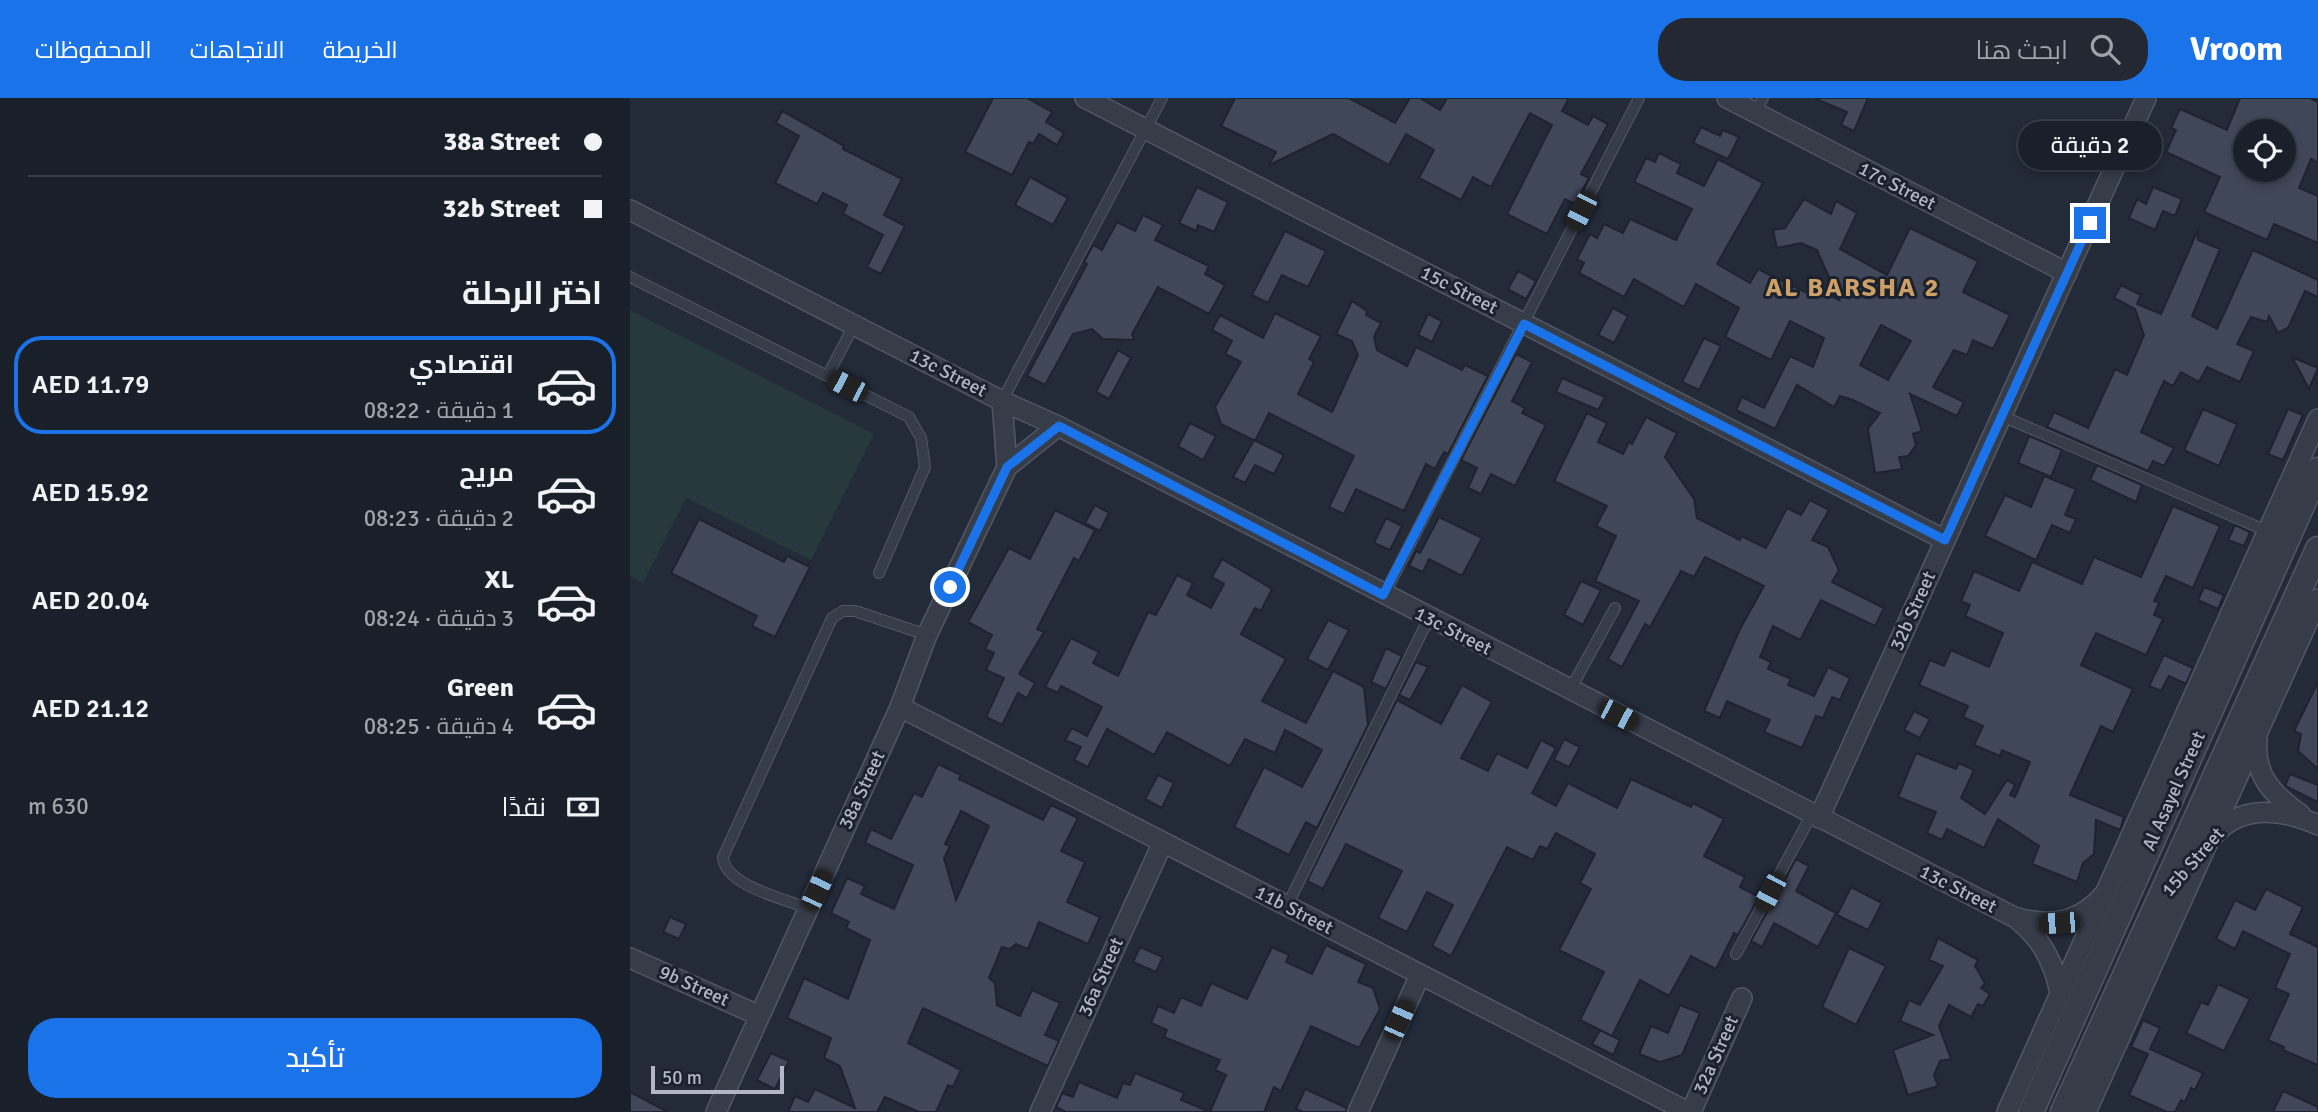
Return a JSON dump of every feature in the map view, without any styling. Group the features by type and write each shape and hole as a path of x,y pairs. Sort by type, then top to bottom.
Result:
{"street":[{"name":"15c Street","path":"1085,98 1945,540"},
{"name":"17c Street","path":"1727,98 1759,105 2067,273"},
{"name":"32b Street","path":"1816,816 2147,98"},
{"name":"13c Street","path":"630,211 1002,401 1059,426 1383,595 2014,917 2044,924 2066,921 2086,912 2106,892"},
{"name":"38a Street","path":"1002,401 1007,467"},
{"path":"2007,1112 2106,892 2281,520 2318,419"},
{"name":"38a Street","path":"716,1112 900,707 927,635 1007,467 1059,426"},
{"name":"Al Asayel Street","path":"2031,1112 2281,520 2318,470"},
{"name":"Al Asayel Street","path":"2063,1112 2318,549"},
{"path":"2086,1112 2318,598"},
{"name":"11b Street","path":"900,707 1689,1112"},
{"name":"15b Street","path":"2259,730 2256,750 2264,781 2278,798 2314,823"},
{"name":"15b Street","path":"2158,901 2227,823 2247,813 2270,811 2314,823"},
{"name":"36a Street","path":"1040,1112 1163,842"},
{"name":"13c Street","path":"2014,917 2041,943 2057,976 2060,993"},
{"name":"9b Street","path":"630,958 758,1015"},
{"path":"1358,1112 1420,975"},
{"name":"32a Street","path":"1689,1112 1742,998"}],"lane":[{"path":"1002,401 1162,98"},
{"path":"1383,595 1639,98"},
{"path":"630,277 909,417 925,453 921,478 879,573"},
{"path":"828,375 854,325"},
{"path":"2002,416 2281,520"},
{"path":"1570,691 1615,608"},
{"path":"808,908 737,880 726,870 723,857 832,618 843,611 855,611 927,635"},
{"path":"1287,906 1429,618"},
{"path":"1736,954 1816,816"}],"shaded area":[{"path":"630,310 874,434 811,560 686,498 643,583 630,576"}],"building":[{"path":"993,98 1027,98 1052,112 1046,122 1064,133 1057,145 1039,134 1033,144 1029,142 1012,175 965,152"},
{"path":"1235,98 1349,98 1395,123 1410,98 1420,98 1440,110 1447,98 1569,98 1562,111 1588,125 1593,116 1608,124 1581,174 1589,178 1575,204 1565,199 1547,234 1507,214 1552,125 1530,113 1491,187 1473,177 1461,200 1419,178 1434,150 1406,134 1389,165 1333,134 1269,165 1276,152 1221,126"},
{"path":"1814,98 1868,98 1854,131 1841,125 1847,112"},
{"path":"2240,98 2310,98 2318,102 2318,163 2311,159 2299,188 2318,196 2318,243 2274,224 2267,240 2204,212 2220,177 2166,152 2176,130 2171,128 2180,109 2227,130"},
{"path":"782,111 844,146 843,149 902,179 884,215 905,226 881,274 867,267 883,235 843,214 847,205 823,193 817,204 775,183 799,136 776,123"},
{"path":"1701,127 1720,136 1723,130 1739,137 1728,159 1693,143"},
{"path":"1659,153 1681,164 1677,173 1704,186 1718,159 1763,183 1717,264 1750,283 1758,269 1807,293 1810,286 1839,300 1817,250 1801,243 1777,248 1773,230 1785,228 1804,199 1831,214 1836,201 1857,213 1840,249 1887,275 1910,228 1978,261 1963,292 2010,315 1993,349 1973,340 1967,355 1954,350 1933,387 1964,402 1957,416 1910,394 1922,431 1913,434 1916,445 1908,456 1899,457 1902,469 1875,473 1868,429 1880,413 1853,400 1840,396 1834,407 1797,385 1775,429 1736,410 1742,397 1764,408 1790,356 1813,367 1824,338 1790,321 1771,360 1725,337 1739,308 1696,284 1684,307 1634,279 1624,297 1579,273 1584,263 1577,259 1590,234 1597,238 1604,224 1623,233 1630,219 1676,240 1692,209 1634,182 1646,158 1655,162","holes":["1881,325 1911,341 1888,380 1860,365"]},
{"path":"1030,177 1068,198 1053,225 1015,205"},
{"path":"1197,187 1228,202 1214,232 1198,225 1196,231 1179,223"},
{"path":"2153,187 2182,199 2175,216 2163,211 2155,230 2129,218 2137,199 2146,204"},
{"path":"1143,215 1163,225 1155,240 1209,266 1205,274 1225,285 1209,314 1158,287 1132,334 1134,340 1103,339 1092,329 1073,334 1045,385 1027,376 1087,264 1084,262 1093,245 1102,250 1117,222 1135,231"},
{"path":"2198,230 2198,240 2220,249 2192,316 2217,329 2253,250 2318,280 2318,297 2305,291 2288,328 2278,333 2269,316 2267,322 2251,317 2237,344 2254,351 2240,382 2207,367 2199,382 2181,372 2173,386 2164,381 2141,432 2174,448 2164,466 2153,461 2148,471 2047,427 2054,412 2088,428 2115,369 2127,375 2144,335 2135,309 2114,298 2121,285 2141,295 2137,304 2161,314"},
{"path":"1285,231 1326,251 1308,287 1282,275 1268,303 1252,295"},
{"path":"1518,271 1536,281 1526,299 1508,289"},
{"path":"1352,301 1367,311 1366,315 1381,323 1374,337 1377,350 1407,366 1416,347 1462,370 1465,365 1488,376 1448,454 1444,452 1435,469 1426,464 1404,511 1356,489 1344,514 1329,507 1354,456 1269,413 1255,441 1221,424 1215,407 1241,362 1225,354 1232,341 1212,330 1220,315 1263,338 1275,313 1321,336 1309,359 1314,362 1298,394 1332,412 1358,355 1352,341 1336,334"},
{"path":"1613,308 1628,316 1614,343 1598,335"},
{"path":"1428,314 1442,321 1432,342 1418,335"},
{"path":"1704,338 1721,346 1699,390 1682,382"},
{"path":"1118,350 1131,358 1109,399 1096,392"},
{"path":"1516,354 1532,362 1512,401 1525,408 1522,413 1546,425 1515,486 1491,474 1481,494 1468,488 1477,468 1461,460"},
{"path":"2292,357 2318,368 2309,389"},
{"path":"1562,378 1605,397 1598,410 1556,392"},
{"path":"2203,409 2237,424 2219,466 2184,450"},
{"path":"2288,409 2303,415 2283,460 2268,454"},
{"path":"1587,413 1607,423 1598,442 1623,454 1629,442 1632,444 1646,417 1677,433 1665,457 1694,499 1697,518 1740,540 1741,536 1766,548 1787,508 1801,515 1810,500 1829,510 1812,540 1828,547 1839,570 1832,582 1884,608 1875,626 1821,600 1800,640 1773,626 1760,657 1771,662 1768,669 1791,679 1788,685 1814,696 1828,667 1850,678 1840,700 1832,697 1823,718 1816,716 1802,748 1764,732 1770,720 1727,701 1720,718 1704,711 1740,629 1764,586 1705,557 1694,577 1681,571 1650,627 1645,624 1622,667 1608,659 1639,601 1595,581 1616,536 1596,526 1607,506 1554,481"},
{"path":"1190,423 1216,436 1203,460 1178,446"},
{"path":"2029,436 2062,450 2051,477 2018,463"},
{"path":"1254,440 1284,455 1274,474 1255,465 1245,483 1233,477"},
{"path":"2097,465 2142,485 2136,502 2090,480"},
{"path":"2044,476 2076,489 2065,515 2076,519 2070,533 2052,525 2036,560 1985,536 2005,495 2031,507"},
{"path":"1095,505 1109,513 1100,531 1085,523"},
{"path":"2173,506 2220,526 2193,588 2166,576 2154,601 2159,603 2154,615 2163,619 2146,655 2096,633 2081,665 2133,689 2113,732 2101,726 2070,795 2124,817 2120,830 2096,820 2094,854 2083,863 2077,882 2032,864 2039,846 1998,819 1984,848 1947,829 1942,840 1927,833 1936,812 1898,797 1916,753 1956,769 1959,763 1974,770 1961,798 1985,814 2007,780 2015,785 2010,795 2015,797 2030,762 2002,750 2000,756 1974,745 1983,726 1963,717 1968,706 1919,685 1930,660 1944,666 1951,650 1989,667 2003,633 1965,616 1970,605 1961,601 1974,571 2019,591 2032,562 2082,584 2094,557 2141,577"},
{"path":"1055,510 1095,530 1079,561 1074,558 1037,629 1044,632 1019,674 1035,683 1027,698 1018,693 1002,725 986,717 1004,678 986,670 994,653 985,649 992,635 968,622 1009,548 1030,559"},
{"path":"1439,517 1482,538 1462,576 1429,559 1423,572 1409,566 1416,551 1420,553"},
{"path":"1386,518 1402,526 1390,550 1374,543"},
{"path":"699,519 784,562 787,556 810,567 775,637 752,626 757,616 671,573"},
{"path":"2235,525 2250,532 2244,546 2228,540"},
{"path":"1222,559 1272,589 1261,611 1255,608 1241,634 1286,659 1262,701 1306,723 1333,671 1364,687 1368,725 1317,828 1306,822 1289,855 1234,827 1264,767 1302,787 1322,750 1285,730 1275,753 1245,739 1230,766 1167,732 1154,755 1107,729 1088,767 1074,760 1081,747 1065,740 1072,728 1087,736 1102,707 1061,686 1058,693 1045,687 1071,638 1099,652 1093,663 1118,676 1148,612 1156,615 1177,575 1193,583 1187,595 1211,608 1224,584 1212,577"},
{"path":"1581,581 1601,590 1583,625 1564,615"},
{"path":"2204,587 2224,595 2218,609 2198,600"},
{"path":"1328,620 1349,630 1328,670 1307,659"},
{"path":"1386,648 1402,656 1386,689 1371,682"},
{"path":"2164,655 2193,668 2186,684 2169,676 2161,691 2149,686"},
{"path":"1416,662 1428,667 1410,700 1399,695"},
{"path":"2318,682 2318,769 2298,751 2301,734 2294,731"},
{"path":"1462,685 1492,702 1461,758 1488,771 1497,753 1527,768 1541,740 1556,748 1532,793 1556,806 1568,783 1617,808 1631,779 1691,807 1693,803 1724,819 1704,856 1745,877 1740,887 1759,897 1738,935 1734,933 1716,969 1691,956 1669,996 1640,980 1612,1036 1580,1020 1604,972 1559,950 1591,889 1580,883 1595,854 1556,833 1547,849 1540,846 1533,860 1507,847 1451,956 1432,946 1453,905 1427,892 1407,932 1378,918 1402,871 1346,844 1323,889 1307,881 1397,700 1441,724"},
{"path":"1914,711 1930,719 1920,738 1904,730"},
{"path":"1564,739 1580,747 1569,767 1554,760"},
{"path":"938,764 961,775 959,779 1043,820 1051,805 1078,818 1061,851 1085,862 1067,902 1100,917 1088,944 1039,922 1028,949 1016,944 1010,949 1002,947 989,978 995,983 997,1005 1020,1016 1032,990 1060,1003 1045,1035 1059,1041 1048,1066 923,1008 908,1043 961,1070 953,1087 948,1085 936,1112 919,1112 885,1097 877,1112 788,1112 795,1096 808,1102 815,1089 855,1108 840,1066 824,1058 831,1038 787,1018 804,978 848,999 870,940 846,928 849,922 831,913 847,878 865,886 861,894 894,909 913,865 865,843 871,829 891,839 914,793 922,797","holes":["961,811 989,826 956,900 944,858 950,846 945,844"]},
{"path":"2290,774 2318,785 2318,802 2285,786"},
{"path":"1158,775 1174,783 1162,808 1145,799"},
{"path":"1796,859 1809,866 1796,891 1836,913 1818,947 1774,923 1762,947 1751,941"},
{"path":"1851,887 1882,903 1868,930 1837,915"},
{"path":"2266,889 2303,907 2290,934 2318,947 2318,1065 2283,1050 2284,1047 2268,1040 2289,994 2275,988 2290,954 2243,931 2235,949 2216,939 2235,900 2255,910"},
{"path":"670,917 686,924 679,939 663,932"},
{"path":"1938,938 1978,960 1975,966 1985,983 1981,988 1990,994 1983,1006 1978,1004 1971,1017 1949,1005 1939,1026 1951,1059 1940,1061 1934,1075 1938,1086 1908,1095 1893,1050 1933,1035 1900,1021 1909,1000 1920,1005 1943,966 1929,960"},
{"path":"1326,945 1366,964 1358,982 1373,988 1380,1009 1359,1048 1311,1026 1281,1091 1274,1087 1264,1112 1210,1112 1226,1075 1215,1070 1220,1060 1164,1037 1167,1030 1151,1023 1158,1006 1174,1013 1181,997 1201,1006 1211,983 1247,999 1272,947 1289,955 1286,962 1312,974"},
{"path":"1140,947 1163,957 1156,972 1133,962"},
{"path":"1849,948 1886,966 1856,1025 1822,1007"},
{"path":"2218,984 2250,999 2224,1051 2186,1033 2201,1002 2208,1005"},
{"path":"1680,1005 1700,1013 1682,1055 1660,1062 1639,1054 1651,1026 1668,1033"},
{"path":"2143,1020 2160,1028 2150,1049 2203,1073 2195,1090 2191,1088 2185,1102 2181,1100 2175,1112 2167,1112 2129,1095 2148,1054 2131,1047"},
{"path":"1600,1030 1620,1040 1613,1055 1592,1044"},
{"path":"771,1053 789,1061 775,1089 757,1080"},
{"path":"1135,1073 1184,1093 1181,1100 1210,1112 1066,1112 1056,1107 1062,1093 1073,1097 1079,1082 1117,1098 1123,1083 1130,1085"},
{"path":"1305,1089 1347,1108 1346,1112 1303,1112 1296,1109"},
{"path":"2283,1091 2318,1107 2318,1112 2273,1112"},
{"path":"630,1092 668,1112 630,1112"}],"district":[{"name":"AL BARSHA 2","path":"1853,288"}],"route":[{"path":"950,587 1007,467 1046,433 1059,426 1383,595 1524,324 1945,540 2090,223"}]}
